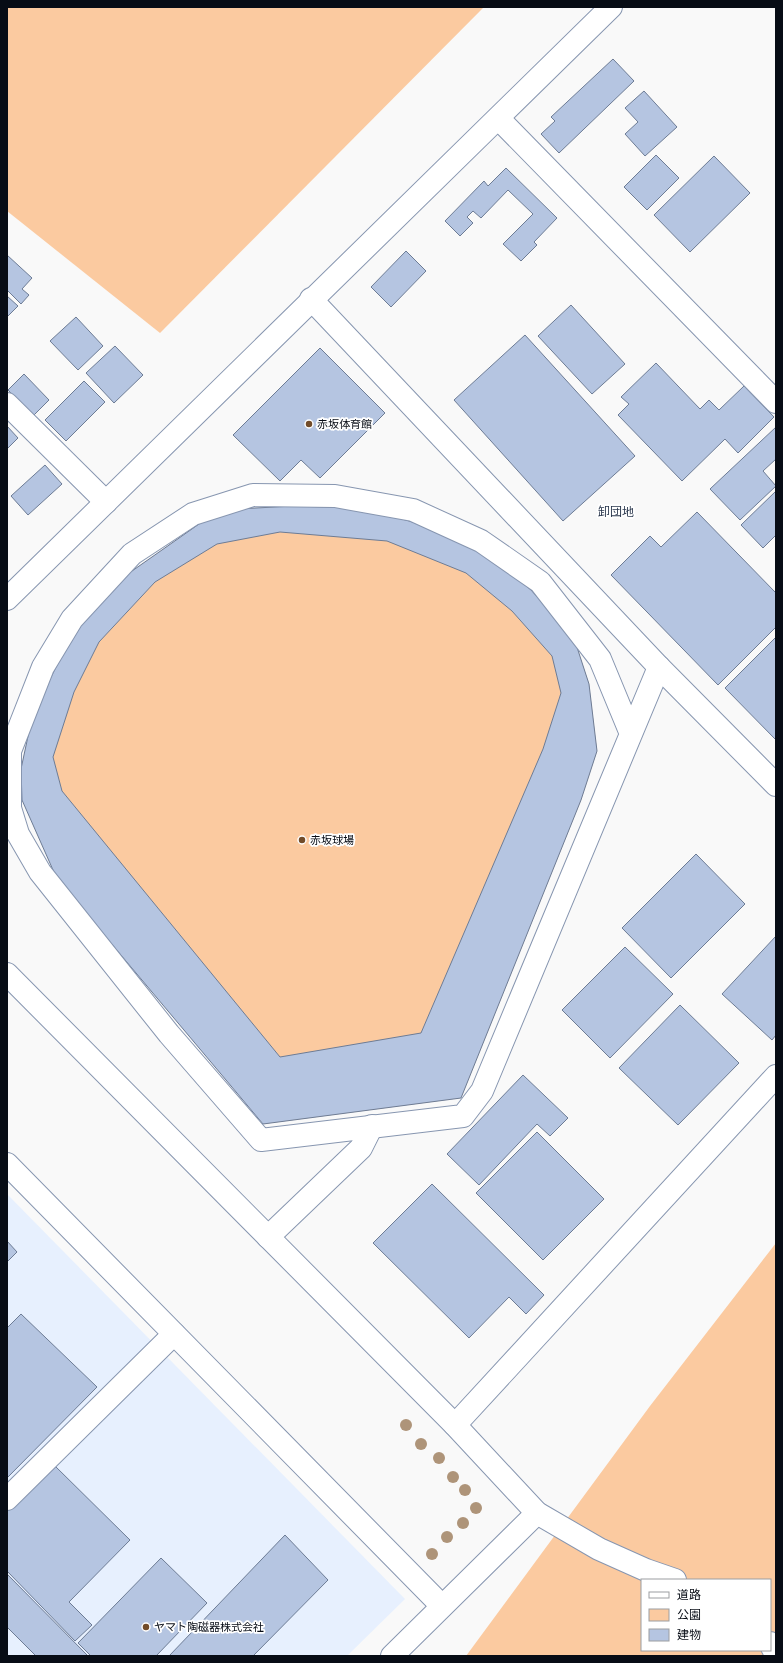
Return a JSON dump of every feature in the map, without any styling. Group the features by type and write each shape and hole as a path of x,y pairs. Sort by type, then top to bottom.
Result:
{"street":[{"path":"7,600 312,299 499,119 611,7"},
{"path":"499,119 776,402"},
{"path":"312,299 659,667 776,785"},
{"path":"7,404 106,502"},
{"path":"631,734 600,659 540,582 481,541 413,510 335,496 253,495 193,514 132,554 72,619 43,667 10,751 10,821 40,872 169,1034 261,1140 463,1116 482,1091 659,667"},
{"path":"7,974 455,1425 537,1513 599,1549 646,1570 672,1579"},
{"path":"455,1425 776,1076"},
{"path":"268,1237 361,1148 372,1126"},
{"path":"7,1164 442,1606"},
{"path":"7,1499 174,1334"},
{"path":"392,1656 537,1513"},
{"path":"771,1645 776,1655"}],"shaded area":[{"path":"7,1194 405,1599 347,1656 7,1656"}],"green space":[{"path":"7,7 484,7 160,333 7,211"},
{"name":"赤坂球場","path":"293,506 364,508 430,527 494,560 531,590 574,638 589,684 597,751 581,800 461,1098 263,1124 21,769 33,713 57,665 91,609 132,571 219,510"},
{"path":"776,1243 776,1656 466,1656 650,1406"}],"building":[{"path":"613,59 634,81 559,153 541,134 555,121 551,117"},
{"path":"644,91 677,127 645,156 625,134 638,122 625,108"},
{"path":"656,155 679,178 647,210 624,187"},
{"path":"714,156 750,193 690,252 654,215"},
{"path":"506,168 557,218 534,242 537,245 521,261 503,244 533,214 508,190 481,218 473,211 467,217 473,223 460,236 445,221 484,181 488,186"},
{"path":"406,251 426,271 391,307 371,287"},
{"path":"7,255 32,278 22,289 29,295 21,304 7,290"},
{"path":"7,296 18,306 7,317"},
{"path":"571,305 625,364 592,394 538,336"},
{"path":"76,317 103,346 78,370 50,341"},
{"path":"525,335 635,456 563,521 454,400"},
{"path":"115,346 143,375 114,403 86,373"},
{"name":"赤坂体育館","path":"320,348 385,413 320,478 301,460 280,481 233,435"},
{"path":"656,363 700,409 709,400 719,410 744,386 774,417 738,453 725,439 682,481 618,415 629,404 621,397"},
{"path":"24,374 49,400 33,416 8,390"},
{"path":"84,381 105,402 66,441 45,420"},
{"path":"7,426 18,438 7,449"},
{"path":"776,427 776,459 763,471 776,486 740,520 710,489"},
{"path":"45,465 62,484 28,515 11,496"},
{"path":"776,491 776,535 763,548 741,525"},
{"path":"293,506 364,508 430,527 494,560 531,590 574,638 589,684 597,751 581,800 461,1098 263,1124 57,879 22,800 21,769 33,713 57,665 91,609 132,571 219,510","holes":["280,532 387,541 466,573 512,611 552,656 561,693 543,749 421,1033 280,1057 62,791 53,757 74,692 99,642 155,582 217,544"]},
{"path":"697,512 776,593 776,627 718,685 611,575 650,536 661,547"},
{"path":"776,637 776,740 725,688"},
{"path":"696,854 745,904 671,978 622,928"},
{"path":"776,936 776,1035 772,1040 722,994"},
{"path":"625,947 673,994 610,1058 562,1010"},
{"path":"680,1005 739,1063 678,1125 619,1068"},
{"path":"523,1075 568,1118 550,1136 537,1124 479,1185 447,1154"},
{"path":"537,1132 604,1199 543,1260 476,1193"},
{"path":"432,1184 544,1295 526,1314 509,1297 469,1338 373,1243"},
{"path":"7,1241 17,1252 7,1262"},
{"path":"21,1314 97,1387 7,1478 7,1328"},
{"path":"54,1465 130,1540 69,1602 92,1625 75,1641 7,1571 7,1511"},
{"path":"285,1535 328,1580 253,1656 169,1656"},
{"path":"161,1558 207,1603 156,1656 91,1656 78,1643"},
{"path":"7,1574 88,1656 36,1656 7,1627"}],"place":[{"name":"赤坂体育館","path":"309,424"},
{"name":"赤坂球場","path":"302,840"},
{"name":"ヤマト陶磁器株式会社","path":"146,1627"}],"district":[{"name":"卸団地","path":"616,512"}]}
